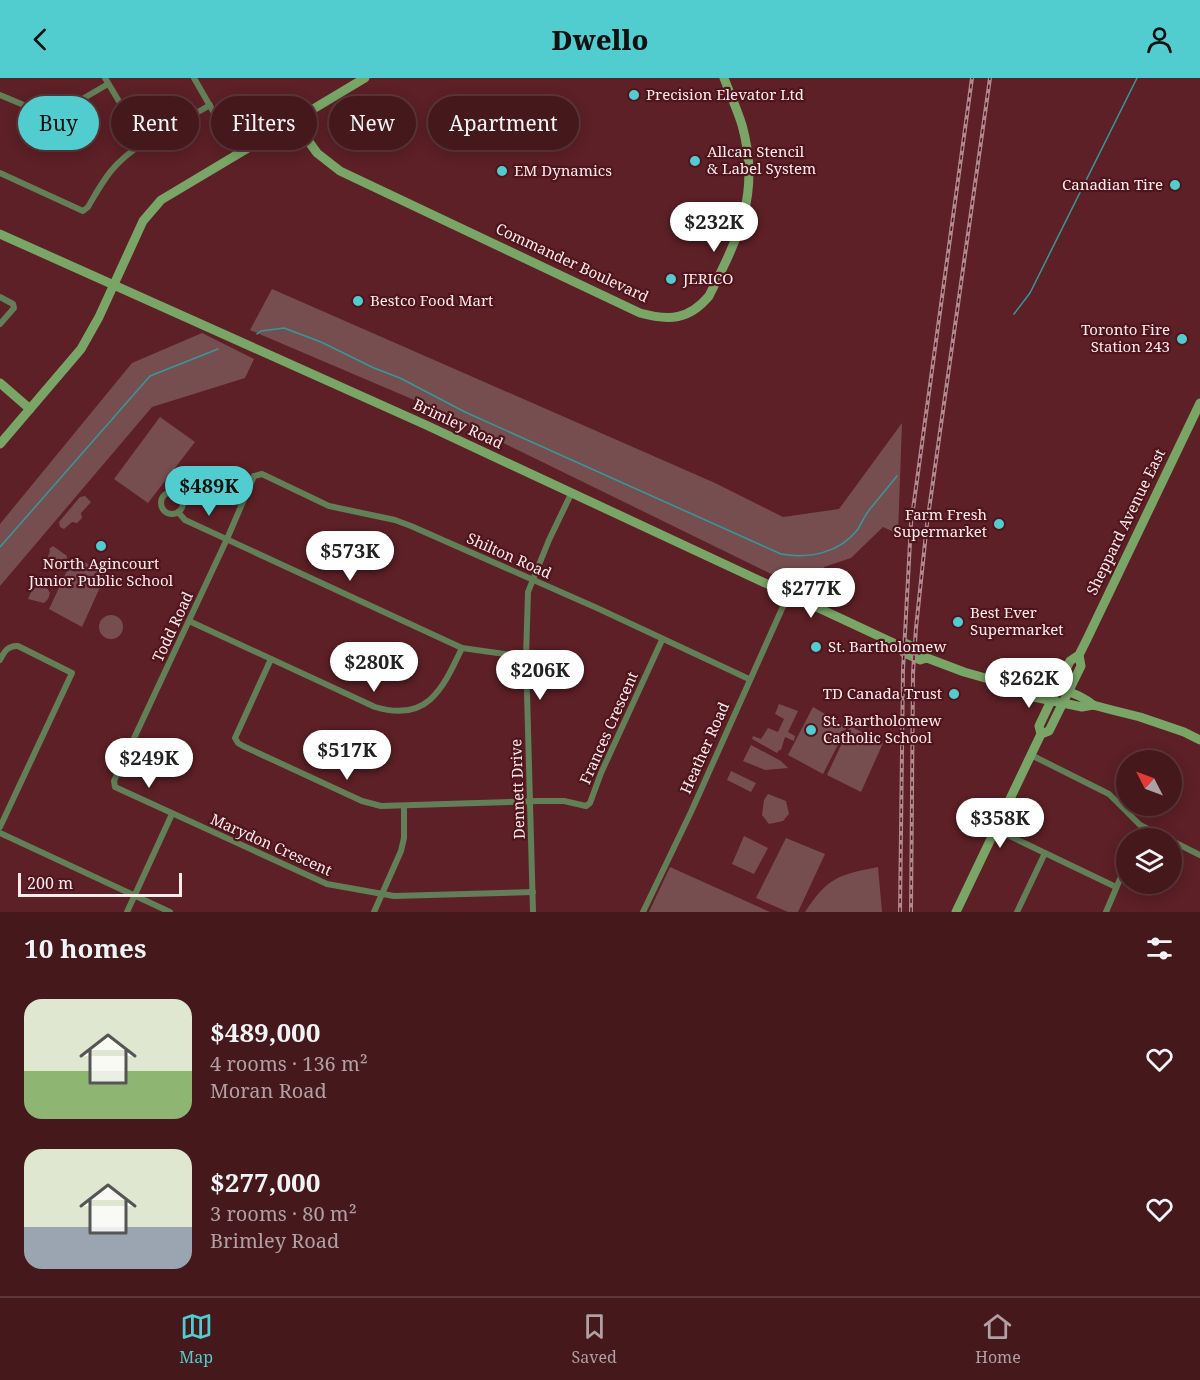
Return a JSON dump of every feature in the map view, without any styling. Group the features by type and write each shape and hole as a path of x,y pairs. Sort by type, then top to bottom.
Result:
{"main road":[{"path":"317,107 365,78"},
{"name":"Commander Boulevard","path":"315,150 340,171 640,313 658,318 675,318 701,305 709,296 744,217 749,188 749,156 741,123 724,78"},
{"path":"0,444 81,349 143,221 161,200 242,150"},
{"name":"Brimley Road","path":"0,234 426,425 789,593 900,646 904,653 920,660 927,658 964,672 1024,689 1029,696 1082,707 1093,705 1140,717 1200,740"},
{"path":"0,383 30,409"},
{"name":"Sheppard Avenue East","path":"956,912 1041,734 1039,726 1057,688 1070,661 1079,655 1200,403"},
{"name":"Sheppard Avenue East","path":"1041,734 1049,731 1069,692 1081,666 1079,655"},
{"name":"Brimley Road","path":"1024,689 1031,685 1057,688 1085,698 1093,705"}],"street":[{"path":"194,78 237,153"},
{"path":"0,95 57,119 107,81 116,96"},
{"path":"199,111 210,105"},
{"path":"0,173 83,211 112,170 136,150"},
{"path":"0,297 13,304 14,308 0,324"},
{"name":"Shilton Road","path":"254,476 262,474 329,506 394,520 749,679"},
{"name":"Todd Road","path":"115,787 114,782 254,476"},
{"name":"Dennett Drive","path":"533,912 526,611 532,580 571,494"},
{"path":"178,512 185,520 462,648 526,657"},
{"name":"Heather Road","path":"643,912 789,593"},
{"path":"189,621 386,710 403,711 426,703 440,691 462,648"},
{"name":"Frances Crescent","path":"530,801 564,801 583,806 590,803 597,781 662,640"},
{"path":"0,660 4,650 18,646 72,673 0,827"},
{"path":"272,659 235,738 238,743 362,801 381,806 530,801"},
{"path":"1031,755 1108,794 1143,828"},
{"name":"Marydon Crescent","path":"115,787 327,884 382,895 533,892"},
{"path":"374,912 401,851 404,838 404,806"},
{"path":"127,912 172,814"},
{"path":"995,829 1116,887 1106,912"},
{"path":"0,834 170,912"},
{"path":"1182,846 1200,855"},
{"path":"1017,912 1044,853"}],"shaded area":[{"path":"272,289 715,483 783,517 839,509 902,423 898,534 883,527 851,558 824,567 810,593 426,405 250,330"},
{"path":"202,333 254,359 245,378 152,407 0,586 0,524 132,363"},
{"path":"160,417 195,442 148,503 114,479"},
{"path":"85,496 91,502 81,513 82,518 77,523 72,522 64,529 60,527 59,522 80,497"},
{"path":"53,546 67,556 65,564 56,569 46,562 49,549"},
{"path":"74,556 106,574 82,627 49,609"},
{"path":"45,585 50,593 48,599 44,603 28,599 32,590"},
{"path":"111,615 119,619 123,627 119,635 111,639 103,635 99,627 103,619"},
{"path":"779,704 798,711 788,732 795,736 794,741 785,737 781,750 777,753 752,739 753,736 761,739 768,728 778,732 784,719 775,714"},
{"path":"813,707 847,727 823,774 788,755"},
{"path":"850,726 883,743 861,792 827,775"},
{"path":"751,745 781,761 788,768 765,770 743,761"},
{"path":"731,771 756,783 751,792 727,780"},
{"path":"768,794 786,801 789,814 783,821 769,824 762,815 764,800"},
{"path":"744,836 768,848 754,874 732,864"},
{"path":"786,838 825,854 798,912 788,912 756,898"},
{"path":"670,867 770,912 649,912"},
{"path":"878,867 882,912 805,912 820,891 835,879 853,872"}],"waterway":[{"path":"1014,314 1030,293 1137,78"},
{"path":"257,334 261,331 284,328 321,342 400,378 465,412 781,554 813,555 842,544 858,529 868,511 897,476"},
{"path":"0,547 150,376 218,349"}],"railway":[{"path":"900,912 903,670 911,524 972,78"},
{"path":"911,912 913,673 916,628 927,524 990,78"}],"place":[{"name":"Precision Elevator Ltd","path":"634,95"},
{"name":"Allcan Stencil & Label System","path":"695,161"},
{"name":"EM Dynamics","path":"502,171"},
{"name":"Canadian Tire","path":"1175,185"},
{"name":"JERICO","path":"671,279"},
{"name":"Bestco Food Mart","path":"358,301"},
{"name":"Toronto Fire Station 243","path":"1182,339"},
{"name":"Farm Fresh Supermarket","path":"999,524"},
{"name":"North Agincourt Junior Public School","path":"101,546"},
{"name":"Best Ever Supermarket","path":"958,622"},
{"name":"St. Bartholomew","path":"816,647"},
{"name":"TD Canada Trust","path":"954,694"},
{"name":"St. Bartholomew Catholic School","path":"811,730"}]}
